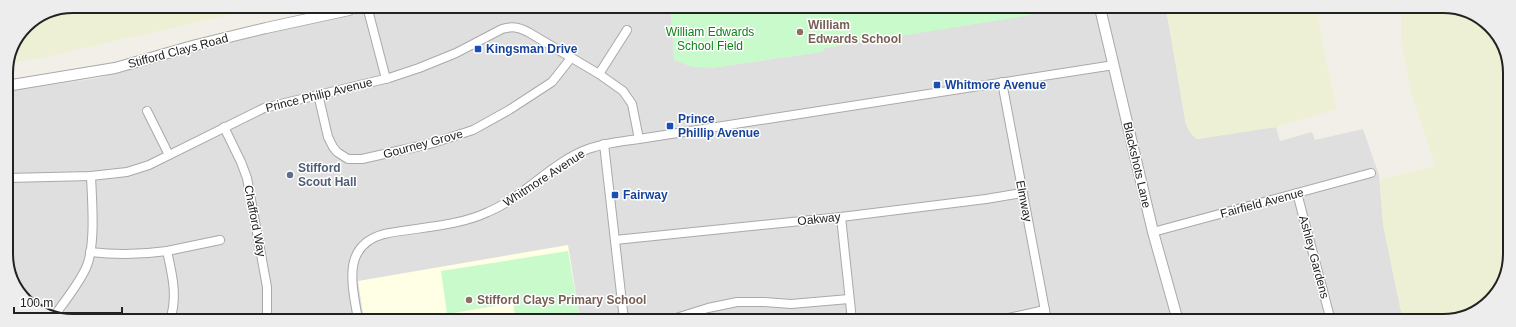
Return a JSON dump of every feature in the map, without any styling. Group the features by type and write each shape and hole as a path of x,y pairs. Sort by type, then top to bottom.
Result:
{"street":[{"name":"Stifford Clays Road","path":"13,85 115,68 204,43 335,13"},
{"path":"369,13 386,79"},
{"name":"Blackshots Lane","path":"1101,13 1153,232 1176,314"},
{"name":"Prince Philip Avenue","path":"13,178 91,176 127,172 149,165 264,108 386,79 419,68 509,27 516,27 528,32 623,90 628,97 634,112 639,138"},
{"path":"599,74 627,30"},
{"name":"Gourney Grove","path":"318,94 328,137 333,147 337,152 348,159 362,159 433,143 473,130 509,110 552,82 571,58"},
{"name":"Whitmore Avenue","path":"357,314 352,271 357,255 367,242 380,235 461,221 487,213 512,199 577,154 588,149 604,144 639,138 1114,65"},
{"name":"Elmway","path":"1002,82 1045,314"},
{"path":"146,111 169,155"},
{"name":"Chafford Way","path":"224,127 247,178 267,287 268,314"},
{"path":"604,144 623,314"},
{"name":"Fairfield Avenue","path":"1153,232 1371,173"},
{"path":"57,312 86,267 90,252 93,215 91,176"},
{"name":"Oakway","path":"615,240 842,217 1022,193"},
{"name":"Ashley Gardens","path":"1297,193 1329,314"},
{"path":"842,217 851,314"},
{"path":"90,252 144,255 220,240"},
{"path":"166,251 173,278 174,300 171,314"},
{"path":"689,314 737,302 791,304 849,298"},
{"path":"1024,314 1044,310"}],"shaded area":[{"path":"238,13 14,63 23,40 31,31 40,23 61,14"},
{"path":"358,13 671,13 674,60 711,68 821,52 825,48 1025,13 1167,13 1186,125 1197,139 1276,127 1280,141 1312,132 1315,140 1363,129 1379,175 1383,224 1402,314 73,314 54,311 37,302 21,284 14,266 13,90 99,78 227,41"},
{"path":"1167,13 1318,13 1326,61 1337,109 1276,127 1197,139 1191,134 1186,125"},
{"path":"1401,13 1455,14 1469,19 1485,31 1497,47 1502,61 1502,266 1495,284 1488,293 1476,304 1458,312 1447,314 1402,314 1383,224 1380,179 1435,166 1411,93 1401,40"},
{"name":"Stifford Clays Primary School","path":"568,245 579,314 363,314 358,281"}],"green space":[{"name":"William Edwards School Field","path":"671,13 1034,13 1032,15 825,48 821,52 711,68 692,67 674,60"},
{"path":"568,251 579,314 515,314 513,303 447,314 441,271"}],"place":[{"name":"William Edwards School","path":"800,32"},
{"name":"Kingsman Drive","path":"478,49"},
{"name":"Whitmore Avenue","path":"937,85"},
{"name":"Prince Phillip Avenue","path":"670,126"},
{"name":"Stifford Scout Hall","path":"290,175"},
{"name":"Fairway","path":"615,195"},
{"name":"Stifford Clays Primary School","path":"469,300"}]}
